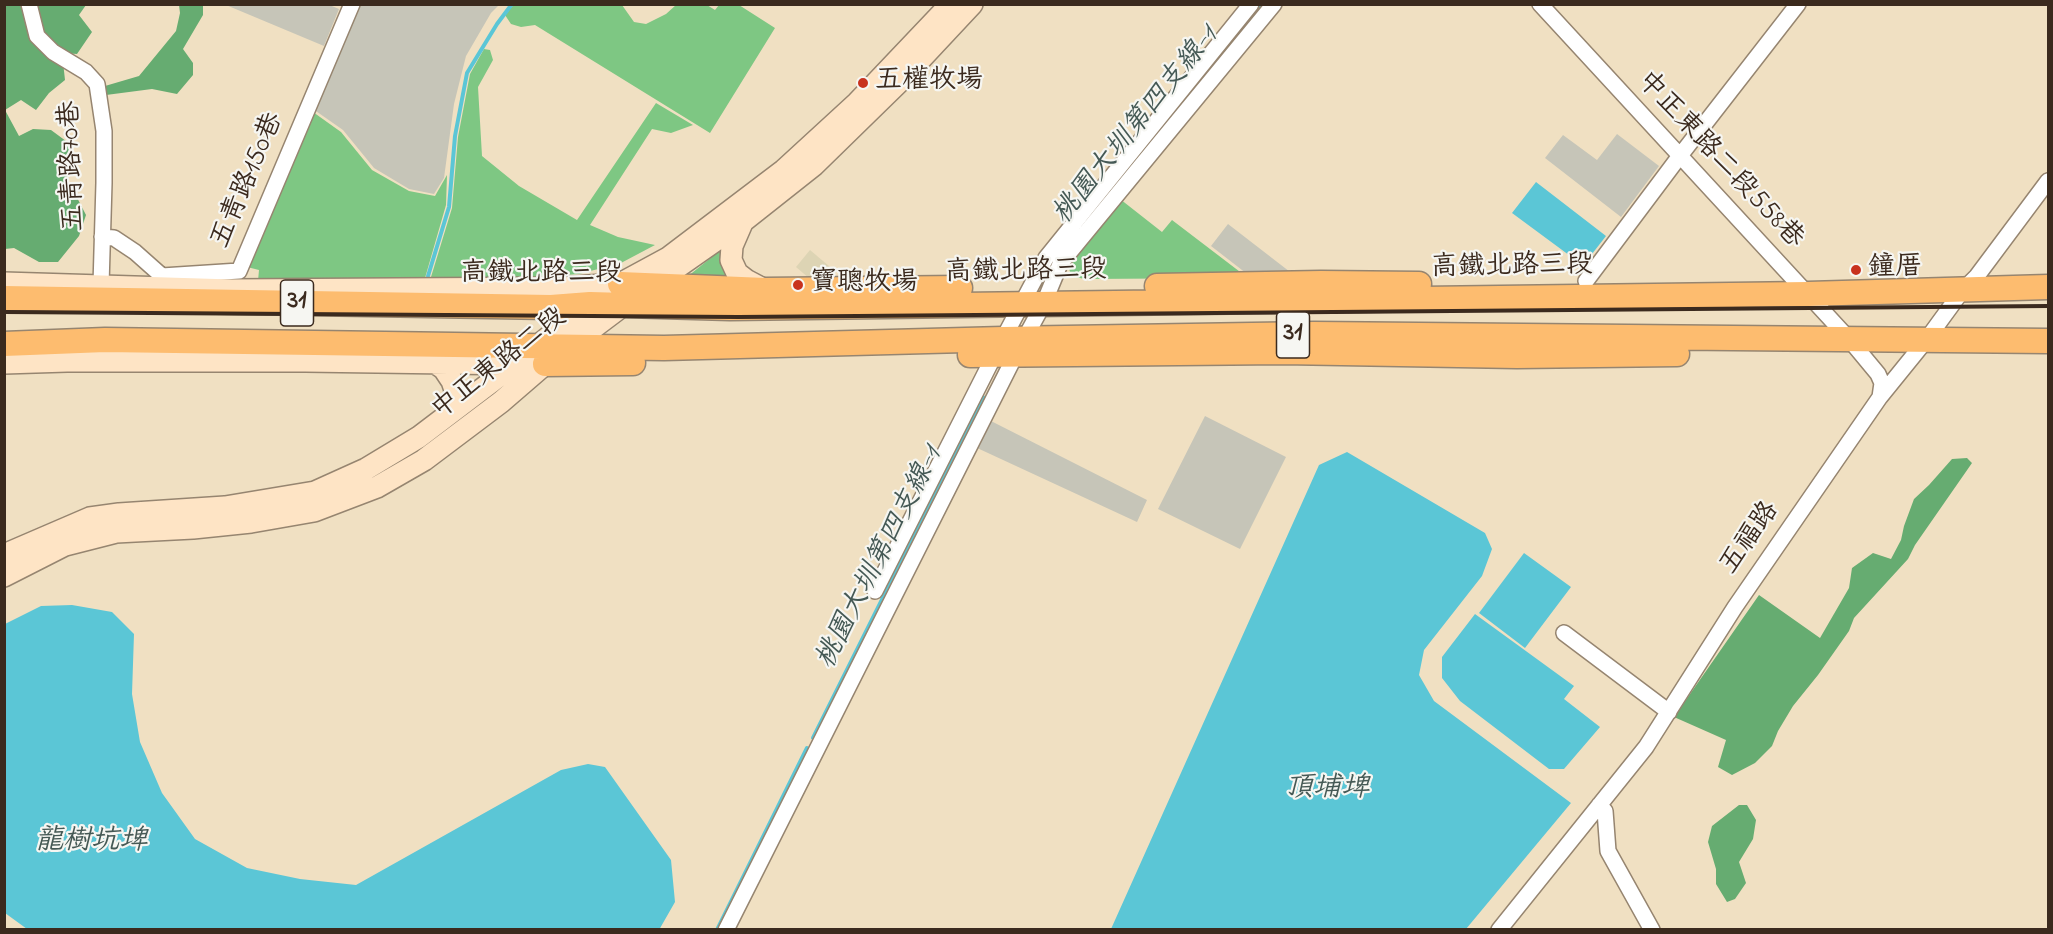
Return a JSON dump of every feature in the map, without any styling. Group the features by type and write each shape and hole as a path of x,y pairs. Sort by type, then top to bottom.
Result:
{"main road":[{"name":"中正東路二段","path":"654,285 742,222 822,158 892,89 962,6"},
{"name":"中正東路二段","path":"570,346 621,295 784,170 962,6"},
{"path":"742,222 732,246 731,260 737,273 765,290"},
{"name":"高鐵北路三段","path":"1970,283 2049,274"},
{"name":"高鐵北路三段","path":"4,363 67,360 515,364 570,346 664,348 824,343 1352,283 1464,285 1586,281 1801,286"},
{"name":"高鐵北路三段","path":"4,283 232,290 562,288 730,308 1373,335 1855,346 2049,341"},
{"path":"1270,301 1352,283"},
{"name":"高鐵北路三段","path":"4,344 105,340 678,362 871,354 1023,321 1270,301 1801,286 1970,283 2049,287"},
{"name":"高鐵北路三段","path":"4,298 550,307 590,304 654,285 765,290 1283,352 1517,356 1855,346"},
{"name":"中正東路二段","path":"4,576 65,545 116,532 251,522 314,511 377,487 424,460 501,402 541,355 590,304"},
{"path":"1283,352 1373,335"},
{"path":"824,343 871,354"},
{"name":"高鐵北路三段","path":"1922,346 2049,353"},
{"path":"434,362 444,369 452,381 455,390 453,411"},
{"name":"中正東路二段","path":"4,559 11,552 90,519 119,514 225,507 315,492 366,468 419,437 515,364"}],"street":[{"name":"五青路70巷","path":"28,4 37,36 53,52 86,72 97,84 104,132 101,285"},
{"name":"五青路150巷","path":"102,237 114,238 135,252 162,276 239,271 352,4"},
{"path":"726,930 1023,321 1046,258 1251,4"},
{"path":"875,591 1023,321 1060,264 1274,4"},
{"name":"中正東路二段558巷","path":"1540,4 1855,346 1878,374 1882,383 1880,397"},
{"path":"1586,281 1798,4"},
{"name":"五福路","path":"1499,930 1646,747 1735,607 1880,397 2049,181"},
{"path":"1564,633 1669,712"},
{"path":"1599,805 1605,811 1608,851 1652,930"}],"shaded area":[{"path":"327,4 339,9 324,46 226,5"},
{"path":"357,5 499,5 491,13 466,56 454,104 444,178 434,194 409,189 374,168 343,130 313,109"},
{"path":"1617,134 1659,166 1621,217 1545,158 1563,135 1597,160"},
{"path":"1228,224 1294,275 1251,277 1211,246"},
{"path":"810,250 836,272 828,281 810,279 796,267"},
{"path":"1205,416 1286,457 1240,549 1158,509"},
{"path":"989,420 1147,500 1137,522 975,447"}],"green space":[{"path":"514,4 622,5 634,22 646,24 666,14 676,5 707,5 715,10 719,5 739,5 775,28 710,133 535,25 521,27 511,24 505,15"},
{"path":"5,5 86,5 79,15 92,32 77,54 62,53 65,80 49,93 36,110 21,100 5,110"},
{"path":"179,5 203,5 203,15 183,49 193,63 193,75 177,94 152,89 106,95 105,86 139,76 176,31 180,13"},
{"path":"484,49 490,50 493,60 478,87 482,156 519,186 577,220 656,103 693,125 671,133 652,129 590,225 618,237 655,245 621,263 579,274 541,277 431,277 452,208 458,137 470,74"},
{"path":"5,110 19,136 33,129 51,130 70,144 67,178 86,215 79,236 58,262 39,262 14,248 5,249"},
{"path":"313,112 341,132 372,170 409,191 435,196 447,175 446,205 425,278 258,281 259,270 247,267"},
{"path":"1120,199 1162,232 1172,220 1248,278 1084,279 1076,277 1070,272 1068,265"},
{"path":"723,248 737,280 687,277"},
{"path":"1967,458 1972,463 1915,545 1908,559 1854,618 1849,631 1793,706 1772,746 1755,763 1732,775 1718,767 1726,740 1674,717 1759,595 1820,638 1849,588 1852,568 1873,553 1891,559 1901,540 1914,499 1952,459"},
{"path":"1739,805 1747,805 1756,820 1753,839 1739,862 1746,883 1735,899 1727,902 1716,884 1716,869 1708,842 1712,826"}],"water":[{"path":"1536,182 1606,236 1585,263 1577,261 1512,213"},
{"name":"頂埔埤","path":"1347,452 1485,533 1492,549 1482,576 1424,650 1419,675 1434,701 1571,803 1466,929 1111,929 1319,465"},
{"path":"1524,553 1571,587 1525,648 1479,613"},
{"name":"龍樹坑埤","path":"72,605 112,612 134,634 132,694 140,742 162,793 195,839 247,868 300,879 356,885 561,770 588,764 605,767 671,860 675,902 659,930 27,929 5,913 5,624 41,606"},
{"path":"1475,614 1574,686 1564,699 1600,727 1564,769 1549,769 1460,701 1442,678 1442,657"}],"waterway":[{"path":"428,276 449,207 455,136 467,73 512,4"},
{"name":"桃園大圳第四支線-1","path":"1143,150 1262,4"},
{"name":"桃園大圳第四支線-1","path":"813,738 983,397"},
{"name":"桃園大圳第四支線-1","path":"717,930 807,748"}],"railway":[{"path":"4,312 738,317 2048,306"}],"place":[{"name":"五權牧場","path":"863,83"},
{"name":"鐘厝","path":"1856,270"},
{"name":"寶聰牧場","path":"798,285"}]}
